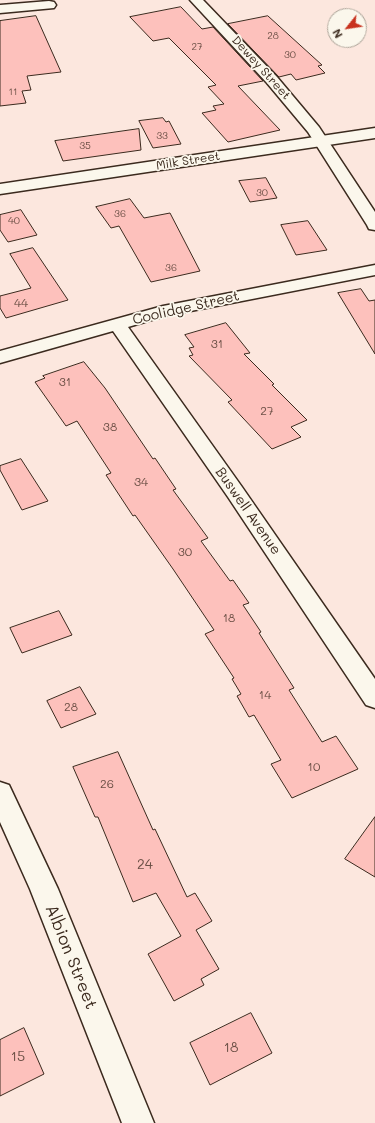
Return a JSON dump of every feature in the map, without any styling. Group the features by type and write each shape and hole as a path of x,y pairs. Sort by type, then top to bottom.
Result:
{"street":[{"name":"Dewey Street","path":"196,0 272,80 314,130 375,225"},
{"path":"0,9 49,5"},
{"name":"Milk Street","path":"0,189 375,133"},
{"name":"Coolidge Street","path":"0,357 163,311 375,270"},
{"name":"Buswell Avenue","path":"118,324 240,498 375,698"},
{"name":"Albion Street","path":"0,793 44,889 138,1123"}],"building":[{"path":"181,7 202,29 213,27 263,81 238,86 280,130 228,142 202,113 216,110 213,106 224,104 208,87 216,85 169,38 153,41 130,17"},
{"path":"36,16 61,72 27,76 31,90 22,91 26,103 0,106 0,21"},
{"path":"268,16 322,65 318,66 325,73 296,80 291,74 279,77 228,24"},
{"path":"163,118 166,122 169,121 181,144 153,148 139,121"},
{"path":"139,129 141,150 63,161 55,141"},
{"path":"266,178 277,198 250,202 239,181"},
{"path":"130,199 144,218 170,213 200,271 151,282 119,226 111,228 96,207"},
{"path":"21,210 37,235 8,242 0,230 0,215"},
{"path":"308,221 327,250 296,255 281,225"},
{"path":"33,248 68,300 6,318 0,308 0,296 31,288 10,254"},
{"path":"361,289 369,301 375,300 375,354 338,293"},
{"path":"226,323 250,353 244,354 307,420 291,427 301,437 272,449 228,402 232,400 189,356 193,355 189,348 194,347 185,335"},
{"path":"84,362 105,388 153,459 155,458 176,489 173,490 208,538 201,541 230,581 233,580 249,603 243,605 261,632 259,633 294,688 289,690 322,742 336,736 358,769 292,798 271,764 281,760 254,715 249,717 237,696 241,694 232,679 234,678 205,634 214,630 135,515 133,516 106,475 111,473 77,421 66,426 35,382 45,378 43,376"},
{"path":"21,459 48,501 22,510 0,470 0,466"},
{"path":"59,611 72,635 22,653 10,628"},
{"path":"80,687 96,714 61,728 47,701"},
{"path":"118,752 153,830 155,829 187,897 195,893 212,921 196,930 219,969 201,979 204,985 174,1001 148,954 181,936 156,893 133,902 98,817 95,817 73,767"},
{"path":"375,817 375,877 345,859"},
{"path":"251,1013 272,1053 210,1085 190,1043"},
{"path":"24,1028 44,1074 0,1096 0,1040"}]}
